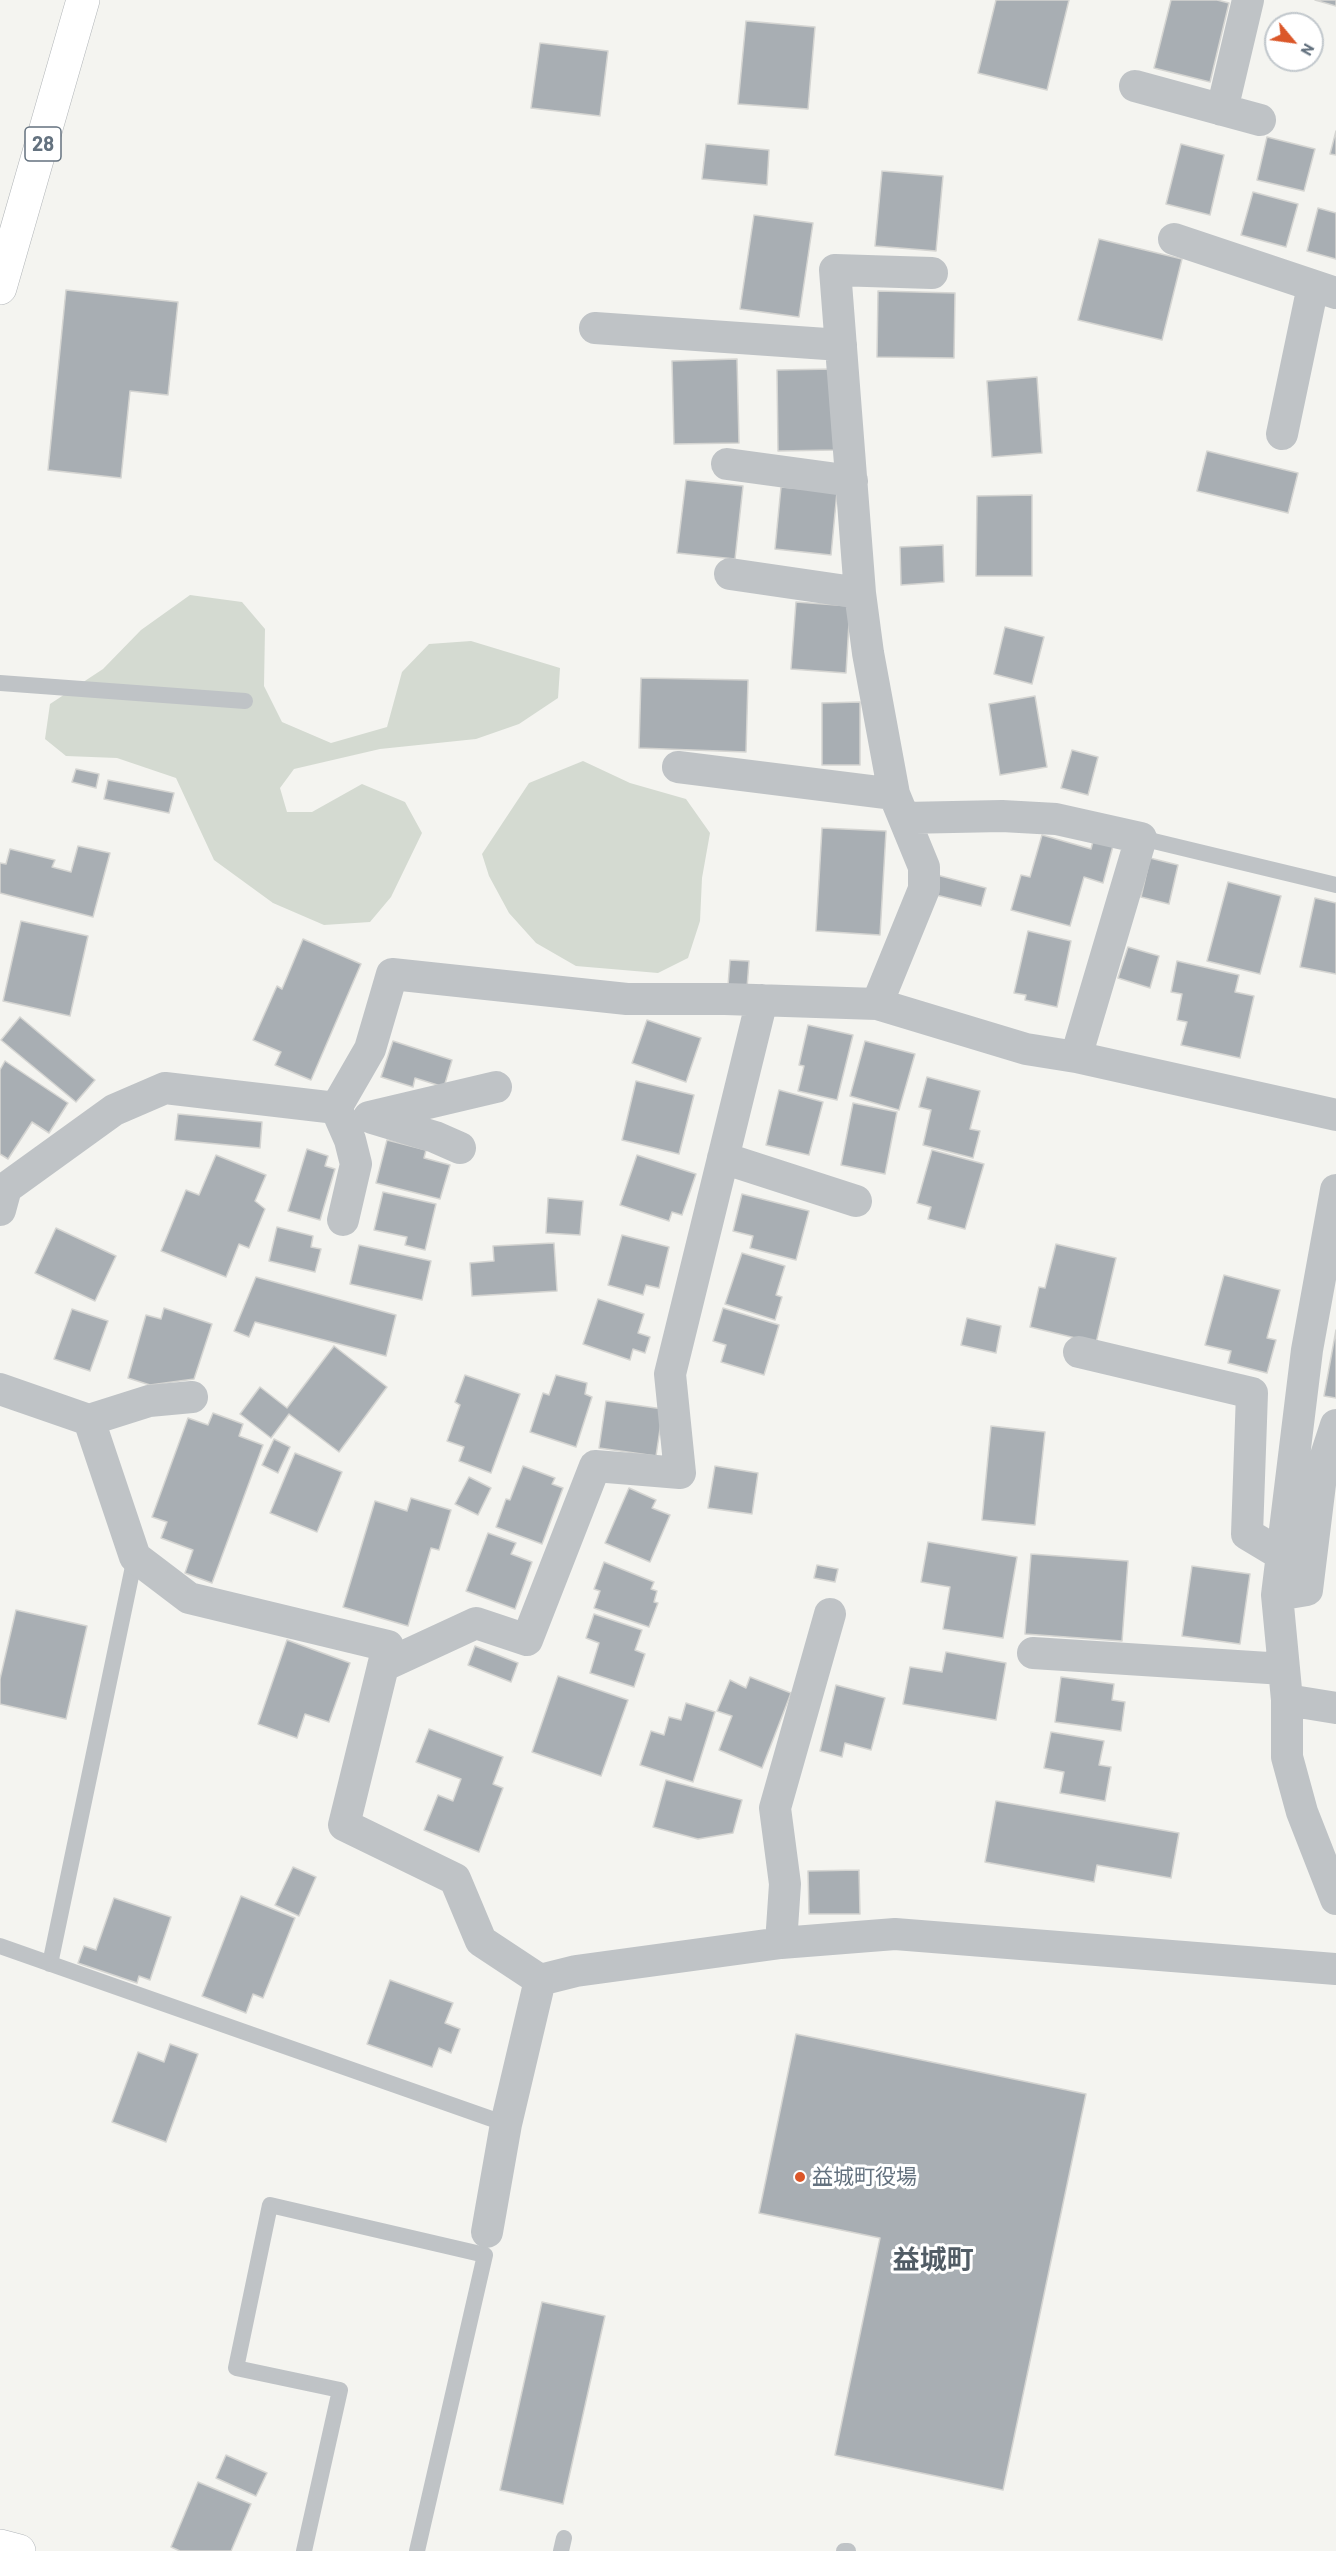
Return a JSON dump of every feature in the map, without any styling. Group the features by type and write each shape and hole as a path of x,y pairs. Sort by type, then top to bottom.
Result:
{"main road":[{"name":"28","path":"0,288 83,0"},
{"path":"0,2546 19,2551"}],"street":[{"path":"1222,110 1248,0"},
{"path":"1134,86 1260,120"},
{"path":"1174,239 1325,290 1282,434"},
{"path":"877,1004 924,889 924,867 899,806 868,653 860,593 835,270 932,273"},
{"path":"595,328 841,345"},
{"path":"726,464 852,481"},
{"path":"730,574 860,593"},
{"path":"678,767 899,806 1056,819 1141,838 1076,1057"},
{"path":"343,1220 356,1164 336,1108 370,1049 392,974 627,999 877,1004 1026,1049 1076,1057 1336,1115"},
{"path":"383,1666 476,1623 527,1640 595,1466 680,1473 670,1374 762,1000"},
{"path":"2,1195 114,1110 165,1088 336,1108 435,1137 460,1148"},
{"path":"369,1117 496,1088"},
{"path":"723,1158 856,1200"},
{"path":"1336,1191 1307,1350 1276,1595 1287,1700 1287,1757 1302,1812 1336,1899"},
{"path":"1080,1352 1252,1393 1247,1534 1282,1555"},
{"path":"0,1389 89,1420 149,1401 192,1397"},
{"path":"89,1420 135,1557 189,1598 388,1646 344,1825 455,1879 481,1941 540,1980 576,1971 781,1943 895,1934 1336,1969"},
{"path":"1276,1595 1307,1590 1322,1468 1336,1425"},
{"path":"781,1943 785,1884 775,1808 830,1614"},
{"path":"1033,1653 1284,1669"},
{"path":"1287,1700 1336,1708"},
{"path":"487,2232 506,2124 540,1980"}],"lane":[{"path":"0,683 245,701"},
{"path":"1141,838 1336,885"},
{"path":"50,1964 135,1557"},
{"path":"0,1947 506,2124"},
{"path":"304,2551 340,2390 236,2368 270,2205 485,2255 417,2551"}],"shaded area":[{"path":"190,595 242,602 265,629 264,686 282,722 331,743 387,727 402,672 429,644 471,641 560,668 558,698 519,724 476,739 380,749 294,769 280,788 287,812 312,812 362,784 405,802 422,833 391,897 370,922 324,925 273,903 214,860 176,778 117,758 66,756 45,739 50,704 103,669 141,630"},
{"path":"583,761 630,783 686,799 710,833 702,878 700,921 688,958 658,973 576,966 536,943 509,913 489,876 482,854 529,783"}],"building":[{"path":"996,0 1069,0 1047,90 978,73"},
{"path":"1171,0 1217,0 1229,3 1210,82 1154,68"},
{"path":"1315,0 1336,0 1336,6"},
{"path":"746,21 815,27 808,109 738,104"},
{"path":"540,43 608,51 600,116 531,108"},
{"path":"1336,131 1336,155 1330,154"},
{"path":"1267,137 1315,149 1304,191 1257,180"},
{"path":"706,144 769,150 767,185 702,179"},
{"path":"1181,144 1224,155 1210,215 1166,204"},
{"path":"882,171 943,176 936,251 875,246"},
{"path":"1253,192 1298,204 1286,247 1241,235"},
{"path":"1318,208 1336,213 1336,259 1307,251"},
{"path":"754,215 813,223 799,317 740,309"},
{"path":"1099,239 1182,259 1162,340 1078,320"},
{"path":"66,290 178,302 168,395 130,391 121,478 48,470"},
{"path":"878,291 955,293 954,358 877,357"},
{"path":"737,359 739,443 674,444 672,361"},
{"path":"834,369 835,450 778,451 777,370"},
{"path":"1037,377 1042,453 992,457 987,381"},
{"path":"1207,451 1298,473 1288,513 1197,491"},
{"path":"686,480 743,486 735,559 677,553"},
{"path":"781,487 837,492 831,555 775,549"},
{"path":"1032,495 1032,576 976,576 977,496"},
{"path":"943,545 944,582 901,585 900,547"},
{"path":"796,602 850,606 846,673 791,669"},
{"path":"1005,627 1044,637 1032,684 994,674"},
{"path":"641,678 748,680 746,752 639,748"},
{"path":"1035,696 1047,767 1000,775 989,704"},
{"path":"860,702 860,765 822,765 822,703"},
{"path":"1072,750 1098,757 1088,795 1061,788"},
{"path":"76,769 99,774 96,788 72,782"},
{"path":"108,780 174,793 169,813 104,799"},
{"path":"822,828 886,831 880,935 816,931"},
{"path":"1042,835 1091,849 1093,841 1113,846 1103,883 1084,877 1070,926 1011,910 1021,875 1030,877"},
{"path":"78,846 110,853 93,917 0,893 0,863 6,864 10,849 55,860 52,867 71,872"},
{"path":"1150,858 1178,865 1169,904 1141,897"},
{"path":"937,875 986,888 981,906 932,894"},
{"path":"1228,882 1281,896 1260,974 1207,961"},
{"path":"1315,898 1336,903 1336,974 1300,967"},
{"path":"21,921 88,936 70,1016 3,1001"},
{"path":"1028,931 1071,941 1057,1007 1025,1000 1026,995 1014,993"},
{"path":"303,939 361,964 311,1080 275,1065 281,1052 253,1040 277,986 282,989"},
{"path":"1128,947 1159,956 1150,988 1118,978"},
{"path":"730,960 749,961 747,988 728,986"},
{"path":"1177,961 1239,975 1235,992 1254,996 1240,1058 1181,1045 1187,1022 1177,1020 1182,994 1171,992"},
{"path":"20,1017 95,1080 76,1102 1,1040"},
{"path":"647,1020 701,1038 686,1082 632,1063"},
{"path":"808,1025 853,1035 837,1100 798,1091 804,1066 799,1065"},
{"path":"393,1041 452,1060 444,1087 415,1078 413,1087 381,1077"},
{"path":"865,1041 915,1054 899,1110 850,1096"},
{"path":"5,1061 68,1103 49,1133 32,1122 8,1159 0,1154 0,1070"},
{"path":"927,1077 980,1091 970,1129 980,1131 973,1158 923,1145 931,1110 919,1107"},
{"path":"636,1081 694,1095 679,1154 622,1140"},
{"path":"779,1090 823,1102 809,1155 766,1145"},
{"path":"853,1103 897,1112 885,1174 841,1165"},
{"path":"178,1114 262,1122 260,1148 175,1140"},
{"path":"387,1140 426,1150 424,1158 450,1165 440,1199 376,1183"},
{"path":"307,1149 328,1156 325,1166 335,1169 320,1220 288,1211"},
{"path":"932,1150 984,1164 965,1229 928,1219 931,1207 917,1203"},
{"path":"216,1155 266,1175 255,1201 265,1209 249,1248 239,1244 226,1277 161,1251 186,1190 199,1195"},
{"path":"637,1155 696,1174 682,1215 672,1212 669,1221 620,1205"},
{"path":"383,1192 436,1204 425,1250 405,1245 407,1237 374,1230"},
{"path":"742,1194 809,1211 796,1260 750,1248 753,1236 733,1231"},
{"path":"548,1198 583,1201 580,1235 546,1233"},
{"path":"277,1227 313,1236 311,1247 321,1249 315,1272 269,1261"},
{"path":"56,1228 116,1256 95,1301 35,1273"},
{"path":"622,1235 669,1247 659,1288 646,1285 643,1295 608,1285"},
{"path":"554,1243 557,1291 472,1296 470,1263 494,1261 493,1246"},
{"path":"1056,1244 1116,1258 1096,1343 1030,1327 1039,1287 1045,1288"},
{"path":"359,1245 431,1261 422,1300 350,1284"},
{"path":"742,1253 785,1266 776,1295 782,1297 775,1320 725,1304"},
{"path":"1224,1275 1280,1290 1267,1338 1276,1340 1267,1373 1228,1363 1231,1351 1205,1345"},
{"path":"256,1277 396,1315 386,1356 255,1322 249,1337 234,1331"},
{"path":"598,1299 644,1314 638,1333 650,1337 645,1353 633,1349 630,1360 583,1344"},
{"path":"164,1308 212,1324 194,1379 150,1385 128,1378 146,1315 161,1319"},
{"path":"723,1308 779,1325 764,1375 721,1362 726,1345 713,1341"},
{"path":"72,1309 108,1321 90,1371 54,1359"},
{"path":"967,1318 1001,1326 996,1353 961,1345"},
{"path":"1336,1330 1336,1398 1324,1396"},
{"path":"334,1346 387,1387 339,1452 289,1414 271,1438 240,1414 260,1387 287,1408"},
{"path":"465,1375 520,1394 491,1473 459,1461 464,1447 447,1441 460,1405 455,1402"},
{"path":"556,1375 587,1383 585,1394 592,1397 576,1447 530,1432 543,1393 549,1395"},
{"path":"606,1401 663,1409 656,1456 599,1448"},
{"path":"213,1413 243,1424 239,1436 263,1445 212,1583 185,1573 193,1550 161,1538 167,1522 152,1517 188,1418 208,1425"},
{"path":"991,1426 1045,1432 1035,1525 982,1520"},
{"path":"274,1439 290,1447 278,1473 262,1465"},
{"path":"295,1453 342,1472 317,1532 270,1513"},
{"path":"523,1466 555,1478 552,1484 563,1488 542,1544 496,1527 506,1499 510,1500"},
{"path":"715,1466 758,1473 752,1514 708,1508"},
{"path":"469,1477 491,1488 478,1515 455,1504"},
{"path":"629,1488 656,1500 652,1508 670,1515 650,1562 605,1543"},
{"path":"411,1498 451,1510 439,1550 431,1548 408,1626 343,1607 375,1501 407,1511"},
{"path":"488,1533 516,1543 511,1554 532,1562 515,1609 466,1591"},
{"path":"928,1542 1017,1557 1003,1638 943,1629 950,1587 921,1582"},
{"path":"1031,1554 1128,1561 1122,1641 1025,1634"},
{"path":"604,1562 654,1582 651,1589 657,1591 654,1602 658,1603 649,1627 594,1608 600,1591 594,1589"},
{"path":"817,1565 838,1569 835,1582 814,1578"},
{"path":"1192,1566 1250,1574 1240,1644 1182,1636"},
{"path":"16,1610 87,1626 66,1719 0,1704 0,1679"},
{"path":"594,1614 642,1630 635,1650 645,1654 634,1687 590,1673 599,1643 586,1638"},
{"path":"287,1640 350,1663 329,1722 305,1714 297,1738 258,1724"},
{"path":"475,1646 518,1663 511,1682 468,1665"},
{"path":"946,1652 1006,1663 996,1720 903,1704 910,1667 942,1672"},
{"path":"558,1676 628,1700 601,1776 532,1752"},
{"path":"750,1677 791,1693 762,1768 719,1750 732,1716 717,1711 730,1680 746,1688"},
{"path":"1061,1677 1114,1684 1112,1700 1125,1702 1121,1731 1055,1722"},
{"path":"836,1685 885,1698 871,1750 845,1743 842,1757 820,1751"},
{"path":"686,1703 715,1712 693,1782 640,1765 651,1731 664,1735 669,1717 681,1720"},
{"path":"429,1729 503,1757 493,1784 503,1788 479,1852 424,1830 438,1795 453,1801 461,1779 416,1762"},
{"path":"1051,1732 1104,1741 1099,1765 1111,1767 1105,1801 1060,1793 1064,1772 1044,1768"},
{"path":"666,1780 742,1800 733,1833 698,1839 653,1827"},
{"path":"996,1801 1179,1833 1171,1878 1097,1865 1094,1882 985,1862"},
{"path":"293,1867 316,1877 299,1916 275,1905"},
{"path":"859,1870 860,1914 809,1914 808,1871"},
{"path":"241,1896 295,1918 263,1998 253,1994 246,2013 202,1996"},
{"path":"114,1898 171,1917 150,1980 139,1976 137,1983 78,1963 84,1946 96,1950"},
{"path":"390,1980 453,2003 445,2023 460,2029 451,2053 439,2048 432,2067 367,2044"},
{"path":"796,2034 1086,2094 1003,2490 835,2455 880,2238 759,2213"},
{"path":"170,2044 198,2054 166,2142 112,2122 138,2052 164,2062"},
{"path":"542,2302 605,2316 563,2504 500,2490"},
{"path":"226,2455 267,2473 256,2496 216,2478"},
{"path":"198,2482 251,2504 231,2551 180,2551 171,2547"}],"place":[{"name":"益城町役場","path":"800,2177"}],"district":[{"name":"益城町","path":"933,2260"}]}
